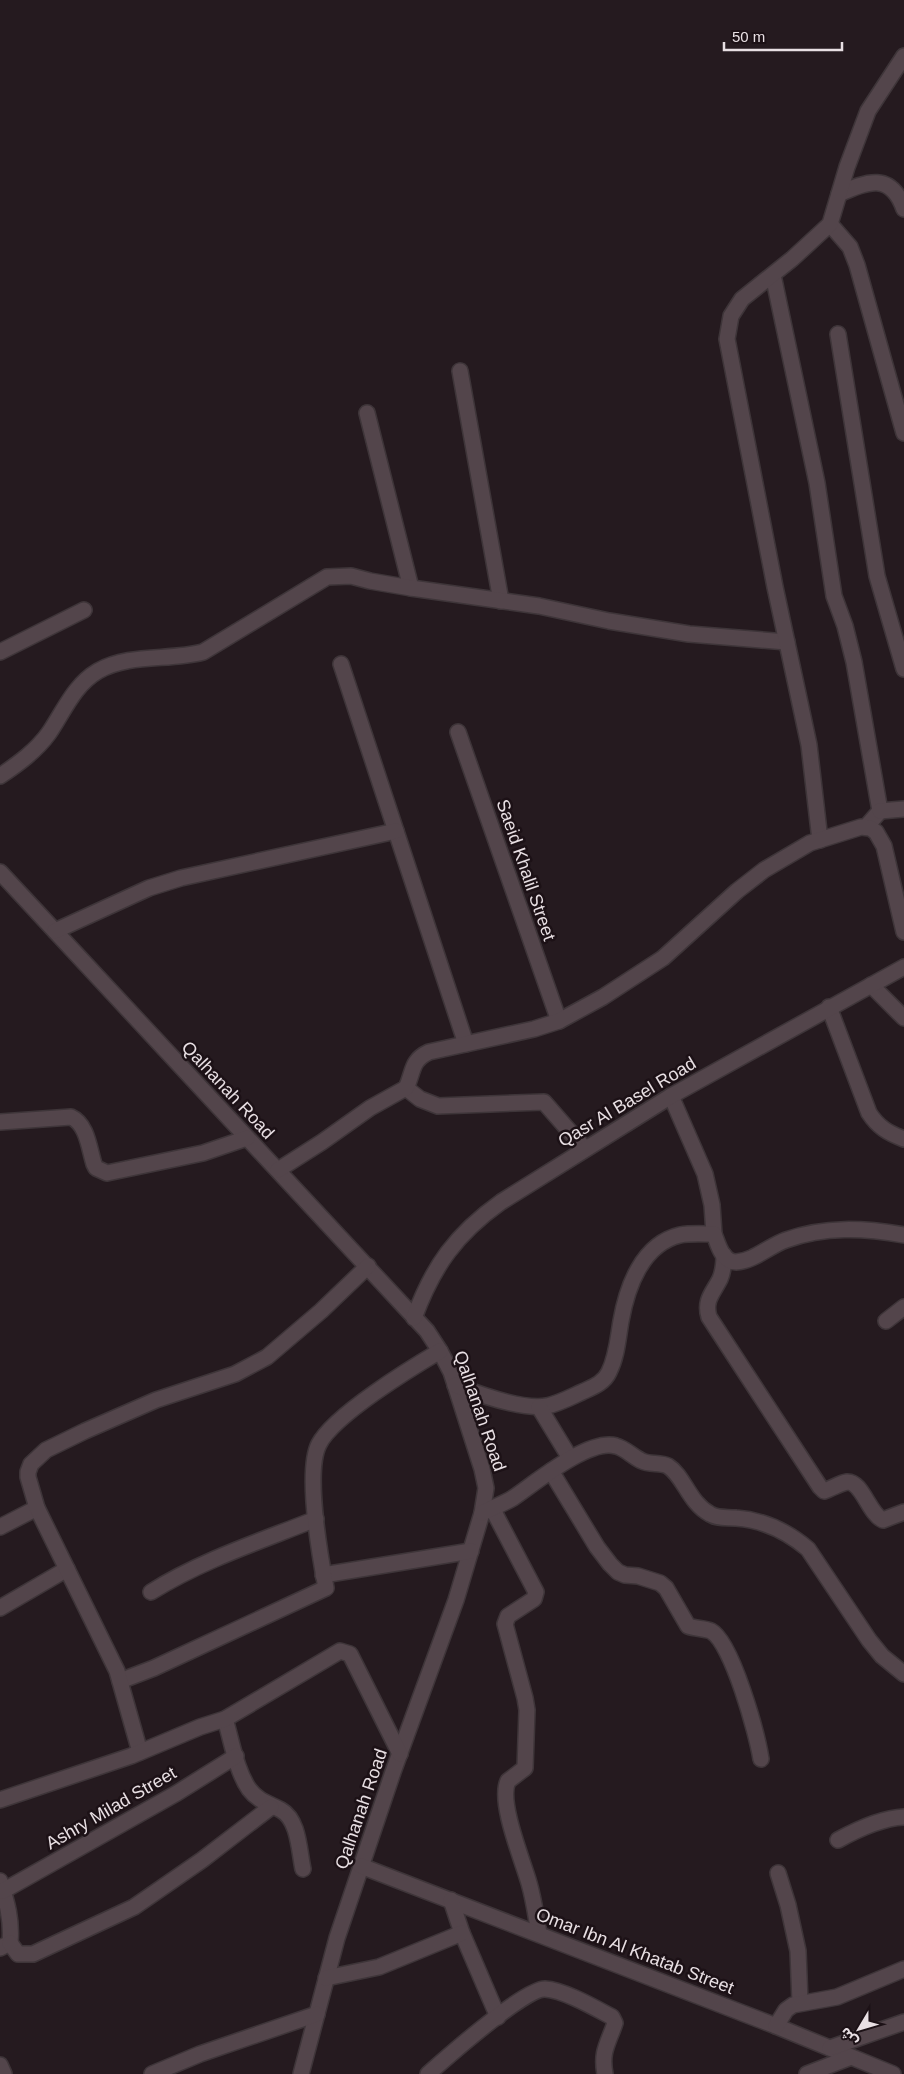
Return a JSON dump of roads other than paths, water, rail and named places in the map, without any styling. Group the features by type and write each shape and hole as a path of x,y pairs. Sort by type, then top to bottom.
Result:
{"street":[{"path":"820,840 809,745 786,642 728,338 731,316 742,299 830,224 868,111 904,56"},
{"path":"839,194 858,186 886,184 897,193 904,209"},
{"path":"830,224 850,247 858,265 904,433"},
{"path":"773,274 817,483 834,596 845,626 854,662 880,811"},
{"path":"838,334 876,576 904,669"},
{"path":"460,371 501,601"},
{"path":"366,413 411,588"},
{"path":"0,776 37,748 84,681 99,670 113,664 130,661 193,655 203,652 304,590 333,575 351,576 370,582 539,606 609,621 689,634 786,642"},
{"path":"0,652 84,610"},
{"path":"341,664 466,1044"},
{"name":"Saeid Khalil Street","path":"458,732 559,1021"},
{"path":"866,827 880,811 904,809"},
{"path":"278,1170 370,1108 406,1088 413,1065 421,1056 429,1052 534,1029 559,1021 603,997 663,958 751,880 787,856 820,840 861,827 866,827 876,832 884,846 904,932"},
{"path":"55,931 149,888 181,878 396,831"},
{"name":"Qalhanah Road","path":"0,872 427,1331 440,1351 455,1385 482,1469 486,1488 487,1511 400,1754 337,1938 301,2074"},
{"name":"Qasr Al Basel Road","path":"414,1318 438,1264 456,1240 477,1219 501,1202 671,1096 904,967"},
{"path":"871,985 904,1018"},
{"path":"829,1007 869,1113 876,1125 884,1131 904,1139"},
{"path":"406,1088 420,1099 438,1106 544,1102 585,1149"},
{"path":"671,1096 705,1174 712,1206 714,1234 719,1250 724,1256 736,1262 748,1259 784,1240 847,1228 874,1229 904,1235"},
{"path":"0,1122 71,1116 83,1128 96,1168 106,1174 203,1153 247,1138"},
{"path":"455,1385 478,1394 539,1407 554,1404 592,1388 607,1377 619,1342 626,1294 638,1268 651,1252 666,1241 681,1235 714,1234"},
{"path":"724,1256 724,1267 720,1279 707,1302 709,1316 820,1486 824,1491 846,1482 852,1483 865,1496 876,1516 883,1520 904,1512"},
{"path":"140,1752 120,1681 37,1508 28,1472 31,1464 46,1450 156,1400 235,1374 267,1357 321,1311 368,1266"},
{"path":"886,1321 904,1307"},
{"path":"120,1681 154,1668 326,1588 316,1537 314,1461 320,1444 328,1432 360,1404 440,1351"},
{"path":"539,1407 570,1458"},
{"path":"538,1934 529,1882 516,1842 505,1796 508,1782 525,1768 527,1710 505,1624 508,1616 534,1599 536,1592 487,1511 510,1499 570,1458 603,1446 615,1446 642,1462 653,1465 660,1464 670,1468 697,1504 709,1514 718,1517 754,1521 792,1536 808,1549 882,1656 904,1674"},
{"path":"551,1471 597,1547 618,1572 660,1583 666,1588 688,1626 710,1630 721,1642 736,1673 757,1736 762,1759"},
{"path":"0,1527 37,1508"},
{"path":"151,1592 168,1581 215,1559 316,1519"},
{"path":"323,1575 472,1551"},
{"path":"0,1608 67,1569"},
{"path":"0,1800 140,1752 200,1727 225,1720 337,1652 344,1651 350,1654 400,1754"},
{"path":"225,1720 242,1774 249,1788 258,1798 271,1807 284,1812 292,1822 303,1869"},
{"name":"Ashry Milad Street","path":"2,1886 177,1793 236,1756"},
{"path":"2,1886 8,1907 11,1929 5,1945 18,1954 33,1954 127,1910 153,1894 202,1860 271,1807"},
{"path":"838,1840 859,1829 889,1819 904,1817"},
{"name":"Omar Ibn Al Khatab Street","path":"362,1866 776,2026 893,2074"},
{"path":"778,1872 788,1905 798,1952 800,2002"},
{"path":"451,1900 462,1933 498,2016"},
{"path":"326,1978 378,1968 462,1933"},
{"path":"776,2026 789,2007 800,2002 836,1997 904,1969"},
{"path":"428,2074 498,2016 532,1993 546,1989 564,1995 612,2017 615,2022 603,2060 605,2074"},
{"path":"152,2074 200,2054 317,2014"},
{"path":"830,2048 904,2022"},
{"path":"807,2074 851,2057"},
{"path":"0,2065 4,2074"}]}
